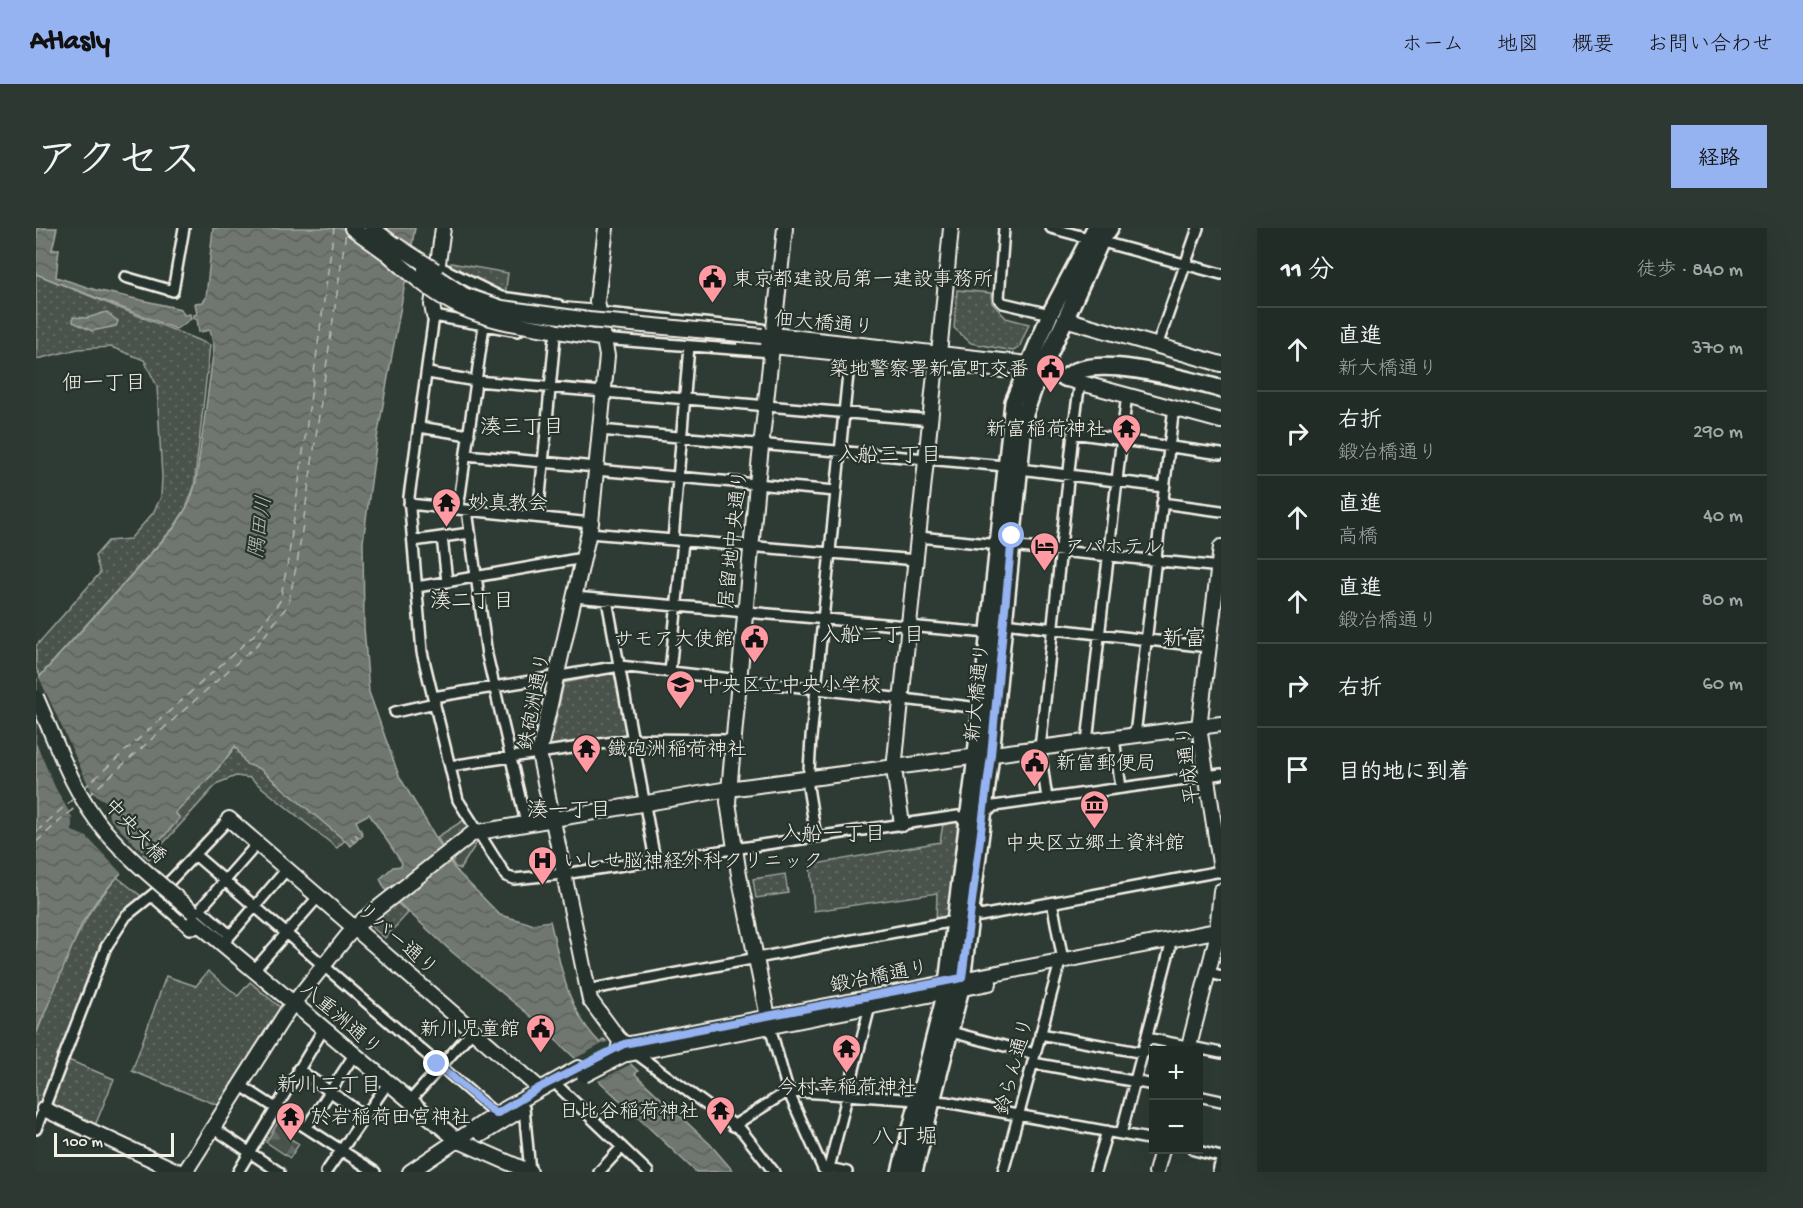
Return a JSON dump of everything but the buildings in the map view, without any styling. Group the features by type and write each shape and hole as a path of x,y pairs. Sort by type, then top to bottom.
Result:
{"highway":[{"path":"1066,378 1076,372 1106,366 1164,375 1221,391"}],"main road":[{"name":"新大橋通り","path":"900,1172 951,1032 954,921 988,633 1004,545 1012,467 1013,402 1095,236 1110,228"},
{"name":"新大橋通り","path":"914,1172 926,1101 971,909 991,755 1004,623 1004,545"}],"street":[{"path":"125,277 174,291 184,228"},
{"path":"352,228 476,292 513,303 553,309 763,329 769,342 689,346 484,326 434,316"},
{"path":"372,228 426,288 458,308 499,322 554,333"},
{"path":"443,228 429,271 434,316 409,504 422,652 458,800 506,876 514,879 563,874 958,816 967,822"},
{"name":"鉄砲洲通り","path":"606,228 597,301 606,339 604,391 590,528 539,753 591,1005 624,1050"},
{"name":"居留地中央通り","path":"769,1022 734,849 728,789 769,342 785,228"},
{"path":"902,824 894,769 951,228"},
{"path":"1004,228 999,299 1004,303 1057,316 1221,364"},
{"path":"1051,228 1095,236 1221,274"},
{"path":"1157,346 1198,228"},
{"path":"391,249 429,271 501,297 585,308 599,313"},
{"name":"佃大橋通り","path":"429,271 464,295 502,308 769,342 1031,369 1221,421"},
{"name":"佃大橋通り","path":"429,271 461,302 501,315 744,343 769,342 855,356 938,359"},
{"path":"484,326 466,455 463,509 470,533 493,687 526,823"},
{"path":"538,517 554,333"},
{"path":"670,672 676,606 678,477 689,346"},
{"path":"816,837 809,779 816,689 849,364 855,356"},
{"path":"428,374 476,381 930,420"},
{"path":"1047,799 1040,749 1052,628 1079,389 1089,384"},
{"path":"1087,742 1126,402 1123,393"},
{"path":"1135,735 1173,415 1180,409"},
{"path":"419,427 469,435"},
{"path":"600,430 1012,467 1164,487"},
{"path":"1073,433 1221,454"},
{"path":"466,455 678,477 836,490"},
{"path":"1162,503 1221,511"},
{"path":"409,504 538,517 590,528 678,540 917,560"},
{"path":"413,541 470,533"},
{"path":"442,537 447,582"},
{"path":"919,537 1220,566"},
{"name":"平成通り","path":"1221,547 1199,727 1221,871"},
{"path":"417,587 583,558"},
{"path":"574,597 988,633"},
{"path":"607,600 655,860"},
{"path":"1004,623 1208,647"},
{"path":"395,712 434,700 493,687 620,666 980,708"},
{"name":"中央大橋","path":"36,697 75,783 97,820 132,859 191,914"},
{"name":"中央大橋","path":"36,717 68,787 95,830 122,860 191,914"},
{"path":"185,1172 294,1002 355,927 478,831 728,789 894,769 1221,724"},
{"path":"1114,738 1121,788"},
{"path":"450,766 634,739 732,740"},
{"path":"984,815 994,806 1221,774"},
{"path":"36,1129 106,947 126,916 152,896 229,819"},
{"name":"リバー通り","path":"229,819 539,1088"},
{"path":"257,844 200,909 227,939 287,869"},
{"path":"195,855 496,1114"},
{"path":"971,909 980,916 1221,871"},
{"path":"1189,1046 1214,974 1221,891"},
{"path":"152,896 190,929 203,928"},
{"path":"255,969 319,896"},
{"path":"1050,903 1053,907 1060,965"},
{"name":"八重洲通り","path":"191,914 203,928 227,939"},
{"name":"八重洲通り","path":"191,914 227,939 255,969 354,1055 461,1142 530,1172"},
{"path":"587,990 954,921"},
{"name":"鍛冶橋通り","path":"1060,965 1170,948 1219,935"},
{"name":"鍛冶橋通り","path":"581,1071 624,1050 1219,935"},
{"path":"1121,1134 1170,948"},
{"name":"鈴らん通り","path":"1003,1172 1060,965"},
{"name":"鍛冶橋通り","path":"769,1022 862,1008 954,985"},
{"path":"828,1171 868,1014 862,1008"},
{"path":"769,1022 788,1091 823,1169 847,1172"},
{"path":"238,1172 324,1028"},
{"path":"410,1101 473,1030"},
{"path":"951,1032 1034,1058 1149,1084"},
{"path":"1040,1034 1144,1053"},
{"path":"1148,1038 1180,1046"},
{"path":"624,1050 742,1131 774,1172"},
{"path":"1203,1050 1221,1053"},
{"path":"307,1127 354,1055"},
{"path":"298,1069 365,1116"},
{"path":"426,1172 496,1114 539,1088 581,1071"},
{"path":"410,1172 525,1108 581,1071"},
{"path":"326,1172 388,1083"},
{"path":"240,1085 375,1172"},
{"path":"559,1087 648,1172"},
{"path":"733,1126 788,1091 926,1101 1149,1139"},
{"path":"1203,1097 1221,1101"},
{"path":"525,1108 530,1172"},
{"path":"44,1109 179,1172"},
{"path":"213,1128 279,1172"},
{"path":"1095,1172 1107,1131"},
{"path":"599,1172 622,1148"},
{"path":"1203,1152 1221,1159 1218,1172"},
{"path":"1156,1172 1161,1154"}],"green space":[{"path":"451,263 508,273 505,295 450,269"},
{"path":"36,274 210,345 194,487 186,508 174,527 40,676 36,668 36,646 100,573 95,556 108,541 130,539 153,513 161,497 162,477 157,386 144,360 111,347 78,349 37,359"},
{"path":"957,290 991,293 992,303 1006,318 1029,324 1019,348 1013,351 971,343 954,328"},
{"path":"616,672 630,736 550,747 564,683"},
{"path":"235,746 250,764 260,769 345,840 337,848 250,778 236,776 218,783 149,859 140,852 152,838 157,843 180,818 175,813"},
{"path":"467,818 478,841 460,869 455,867 437,837"},
{"path":"959,821 962,823 951,919 936,922 937,893 814,911 810,865 940,842 943,824"},
{"path":"785,874 788,893 756,898 753,879"},
{"path":"117,877 146,900 126,916 106,947 36,1129 36,1035 64,961 91,910"},
{"path":"397,903 408,913 385,938 373,928 373,923"},
{"path":"208,971 238,996 250,982 282,1009 220,1106 132,1071 166,976 196,986"},
{"path":"66,1059 114,1079 94,1128 48,1108"},
{"path":"282,1116 297,1125 289,1138 299,1144 290,1158 266,1142"}],"water":[{"path":"37,228 57,228 52,250 59,249 56,277 96,290 181,309 184,315 190,314 191,319 176,329 36,274"},
{"name":"隅田川","path":"213,228 415,228 377,438 363,542 364,627 369,692 399,776 454,868 500,915 532,924 550,921 566,986 588,1029 600,1043 604,1039 638,1071 635,1074 710,1144 734,1172 696,1172 528,1014 452,952 386,891 380,879 393,867 401,866 402,863 369,814 356,821 363,835 360,838 355,834 358,839 355,842 351,838 354,843 351,846 260,769 246,764 235,746 175,813 180,818 158,843 152,838 97,900 82,923 36,1034 36,681 175,527 190,502 196,482 214,347 210,330 199,332 197,319 194,319 194,315 197,314 195,303 203,302 206,298"},
{"path":"106,312 118,321 116,326 92,331 73,322 73,317 87,318"}],"pier":[{"path":"38,675 92,793 107,802 109,818 143,853 123,875 87,837 72,831 72,817 55,787 36,743"},
{"path":"608,1041 631,1064 596,1082 572,1060"}],"ferry route":[{"path":"83,789 253,636 280,601 288,561 334,228"},
{"path":"88,796 259,643 288,605 298,558 346,232"},
{"path":"36,832 75,797"},
{"path":"36,842 80,803"}],"place":[{"name":"東京都建設局第一建設事務所","path":"712,304"},
{"name":"築地警察署新富町交番","path":"1050,394"},
{"name":"新富稲荷神社","path":"1127,454"},
{"name":"妙真教会","path":"447,528"},
{"name":"アパホテル","path":"1044,572"},
{"name":"サモア大使館","path":"755,664"},
{"name":"中央区立中央小学校","path":"680,710"},
{"name":"鐡砲洲稲荷神社","path":"586,774"},
{"name":"新富郵便局","path":"1035,788"},
{"name":"中央区立郷土資料館","path":"1095,830"},
{"name":"いしせ脳神経外科クリニック","path":"542,886"},
{"name":"新川児童館","path":"541,1054"},
{"name":"今村幸稲荷神社","path":"847,1074"},
{"name":"日比谷稲荷神社","path":"720,1136"},
{"name":"於岩稲荷田宮神社","path":"290,1142"}],"district":[{"name":"佃一丁目","path":"104,382"},
{"name":"湊三丁目","path":"522,426"},
{"name":"入船三丁目","path":"889,454"},
{"name":"湊二丁目","path":"472,600"},
{"name":"入船二丁目","path":"872,634"},
{"name":"新富","path":"1184,637"},
{"name":"湊一丁目","path":"569,809"},
{"name":"入船一丁目","path":"833,833"},
{"name":"新川二丁目","path":"329,1084"},
{"name":"八丁堀","path":"905,1135"}],"route":[{"path":"437,1064 496,1114 539,1088 624,1044 962,978 991,755 1012,536"}]}
